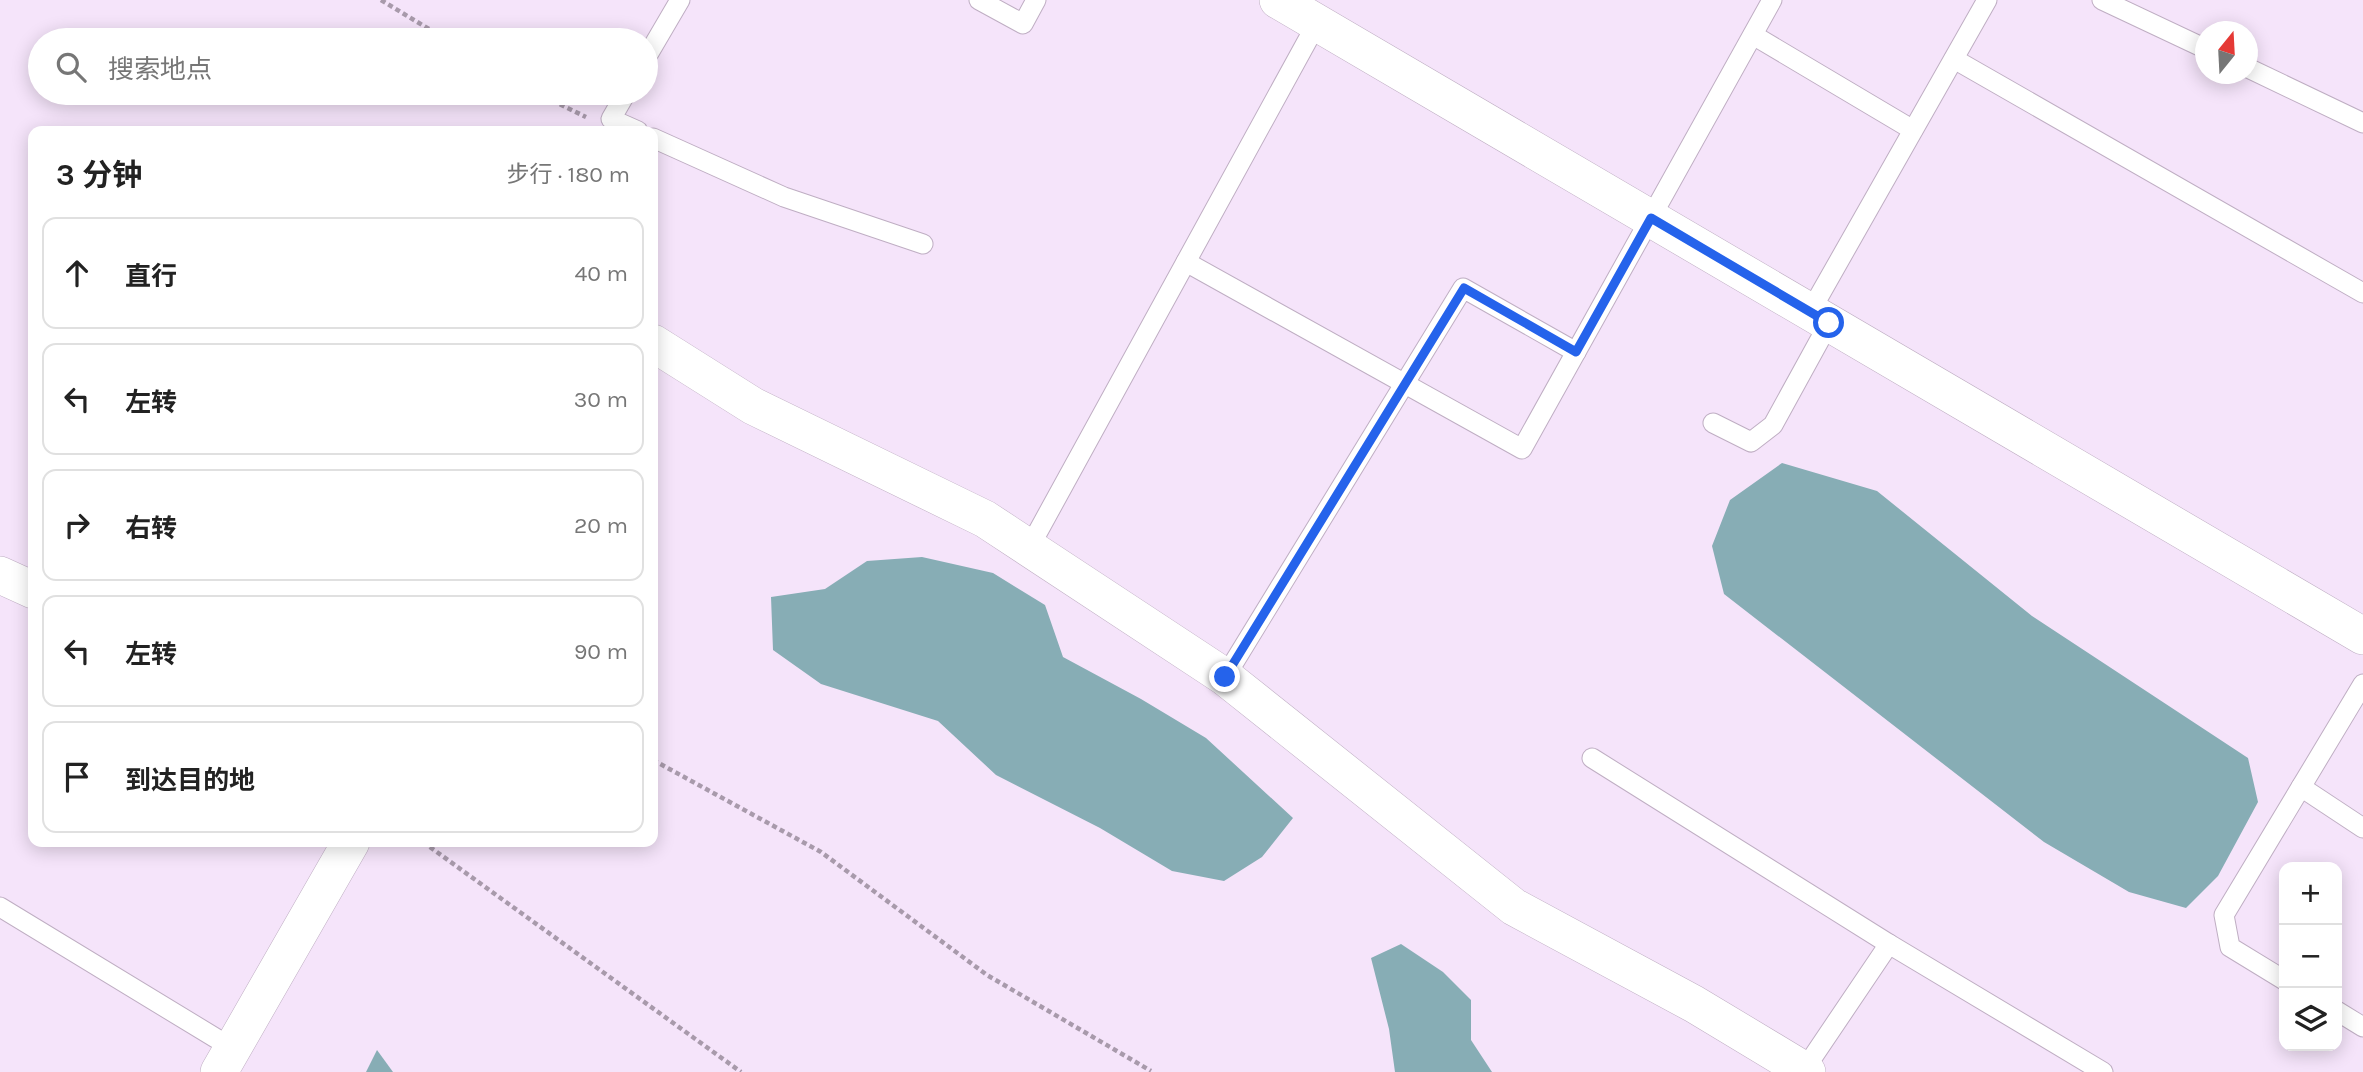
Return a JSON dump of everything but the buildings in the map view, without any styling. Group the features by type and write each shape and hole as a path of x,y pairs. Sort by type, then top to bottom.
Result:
{"street":[{"path":"1278,0 2363,636"},
{"path":"658,346 753,406 985,519 1225,677 1514,908 1694,1004 1805,1071"},
{"path":"0,575 28,588"},
{"path":"226,1060 348,847"}],"lane":[{"path":"658,38 680,0"},
{"path":"979,0 1023,24 1036,0"},
{"path":"1186,262 1522,449 1772,0"},
{"path":"1713,423 1751,442 1773,425 1819,318 1913,130 1987,0"},
{"path":"2102,0 2195,44"},
{"path":"1029,548 1317,23"},
{"path":"1752,35 1913,130"},
{"path":"1954,58 2363,293"},
{"path":"2258,73 2363,123"},
{"path":"619,105 611,119 627,126"},
{"path":"658,140 785,197 923,244"},
{"path":"1225,677 1464,288 1576,352"},
{"path":"2279,976 2230,947 2224,915 2363,684"},
{"path":"1592,758 1889,944 2103,1072"},
{"path":"2301,787 2363,828"},
{"path":"0,907 226,1060"},
{"path":"1805,1071 1889,944"},
{"path":"2342,1014 2363,1027"}],"path":[{"path":"381,0 427,28"},
{"path":"562,105 584,116 611,119"},
{"path":"658,763 821,852 987,975 1152,1071"},
{"path":"430,847 741,1072"}],"shaded area":[{"path":"1782,463 1877,491 2032,616 2248,758 2258,802 2218,876 2186,908 2129,892 2044,842 1724,594 1712,546 1730,500"},
{"path":"922,557 993,573 1045,605 1063,657 1206,738 1293,818 1262,857 1224,881 1172,871 1100,828 996,775 938,721 821,684 773,650 771,597 825,589 867,561"},
{"path":"1401,944 1443,972 1471,1000 1471,1040 1492,1072 1395,1072 1389,1029 1371,958"},
{"path":"377,1050 393,1072 366,1072"}],"route":[{"path":"1225,677 1464,288 1576,352 1651,218 1829,323"}]}
